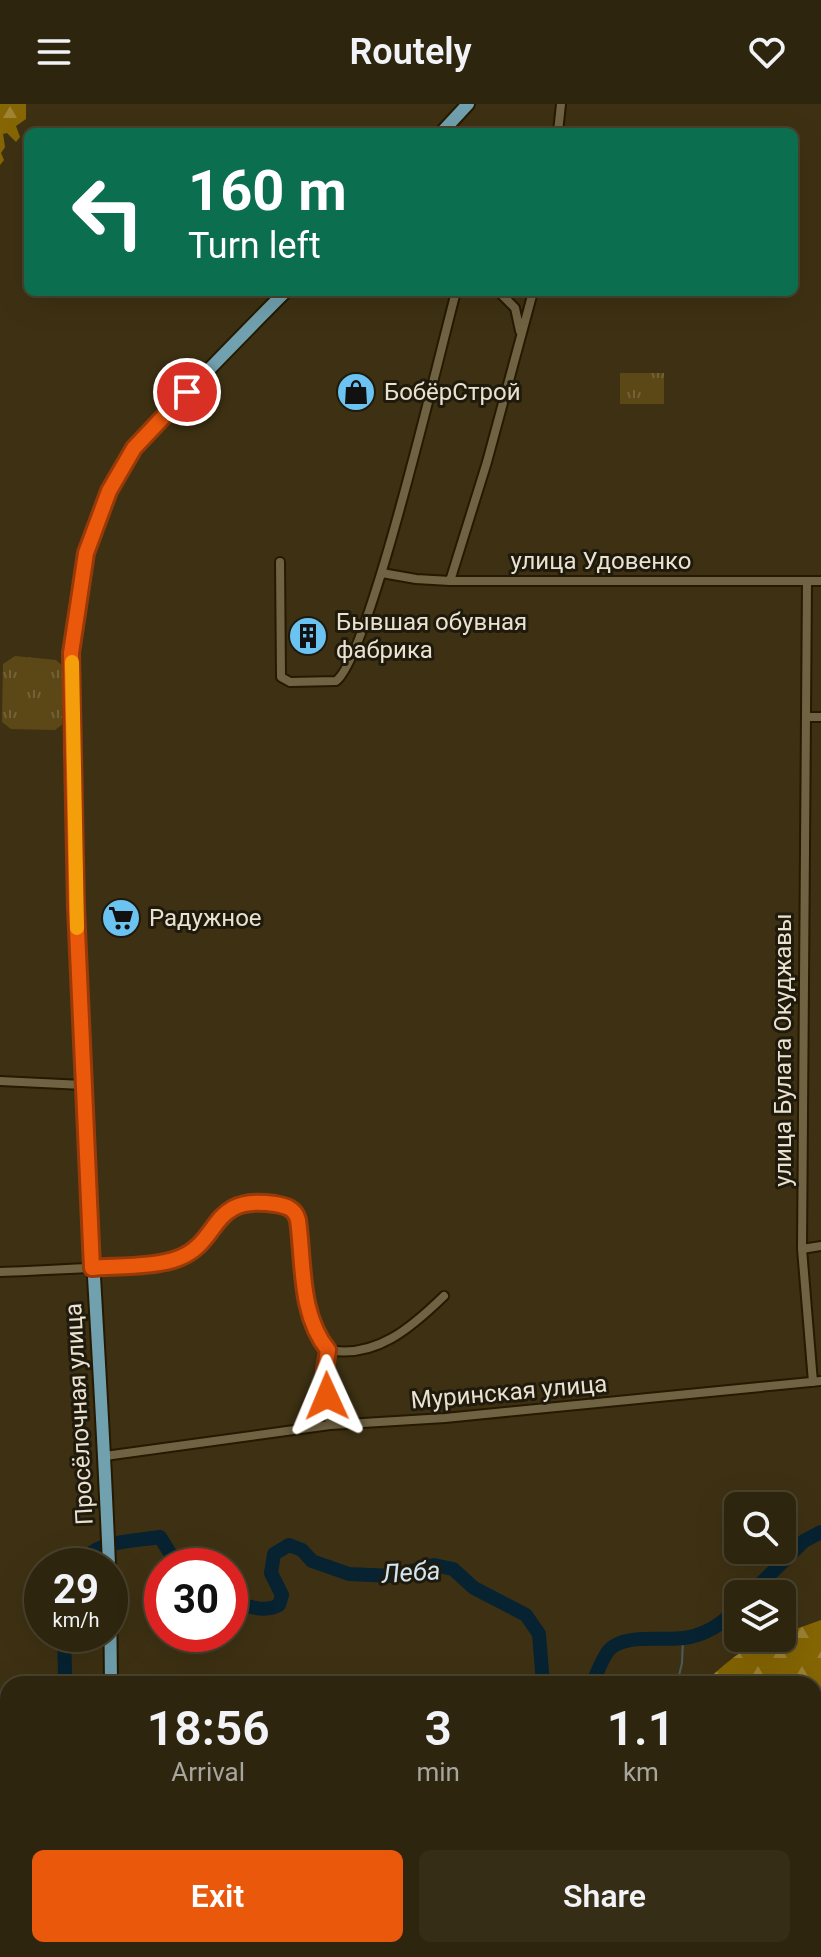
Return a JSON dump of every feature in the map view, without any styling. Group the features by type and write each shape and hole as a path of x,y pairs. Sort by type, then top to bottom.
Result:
{"main road":[{"path":"446,128 468,104"},
{"name":"Просёлочная улица","path":"109,1548 76,907 71,653 79,589 89,541 109,491 134,448 281,296"},
{"path":"111,1652 111,1676"}],"street":[{"path":"558,128 561,104"},
{"path":"280,562 283,679 290,682 332,682 342,676 354,654 382,573 455,296"},
{"path":"503,296 515,308 521,336"},
{"path":"450,581 487,462 532,296"},
{"name":"улица Удовенко","path":"382,573 450,581 821,581"},
{"name":"улица Булата Окуджавы","path":"807,581 802,1249 817,1382"},
{"path":"806,717 821,717"},
{"path":"0,1081 83,1085"},
{"path":"0,1272 92,1268 177,1259 193,1251 228,1209 247,1203 290,1207 298,1220 304,1296 316,1329 328,1350 325,1384 330,1425"},
{"path":"802,1249 821,1246"},
{"path":"328,1350 336,1352 382,1345 410,1327 444,1296"},
{"name":"Муринская улица","path":"105,1456 330,1425 445,1418 817,1382"}],"green space":[{"path":"0,104 26,104 26,119 16,126 20,137 16,142 7,133 3,134 5,147 1,153 4,160 0,165"},
{"path":"620,373 664,373 664,404 620,404"},
{"path":"15,656 56,660 67,670 67,721 55,730 11,729 2,722 3,664"},
{"path":"821,1620 821,1676 712,1676 743,1652 796,1652 796,1629"}],"waterway":[{"name":"Леба","path":"764,1580 804,1541 821,1532"},
{"name":"Леба","path":"100,1548 160,1537 167,1548"},
{"name":"Леба","path":"248,1606 261,1609 279,1605 282,1595 271,1573 274,1554 289,1545 302,1550 312,1561 349,1574 393,1576 434,1565 453,1569 474,1588 526,1615 539,1634 542,1676"},
{"name":"Леба","path":"596,1676 606,1653 624,1641 684,1638 707,1631 724,1620"},
{"path":"679,1676 683,1638"},
{"name":"Леба","path":"64,1652 64,1676"}],"slow traffic":[{"path":"72,662 77,928"}],"place":[{"name":"БобёрСтрой","path":"356,392"},
{"name":"Бывшая обувная фабрика","path":"308,636"},
{"name":"Радужное","path":"121,918"}],"route":[{"path":"187,392 134,448 109,491 86,553 71,653 76,907 92,1268 177,1259 193,1251 228,1209 247,1203 290,1207 298,1220 304,1296 322,1343 328,1350 325,1369 327,1396"}]}
